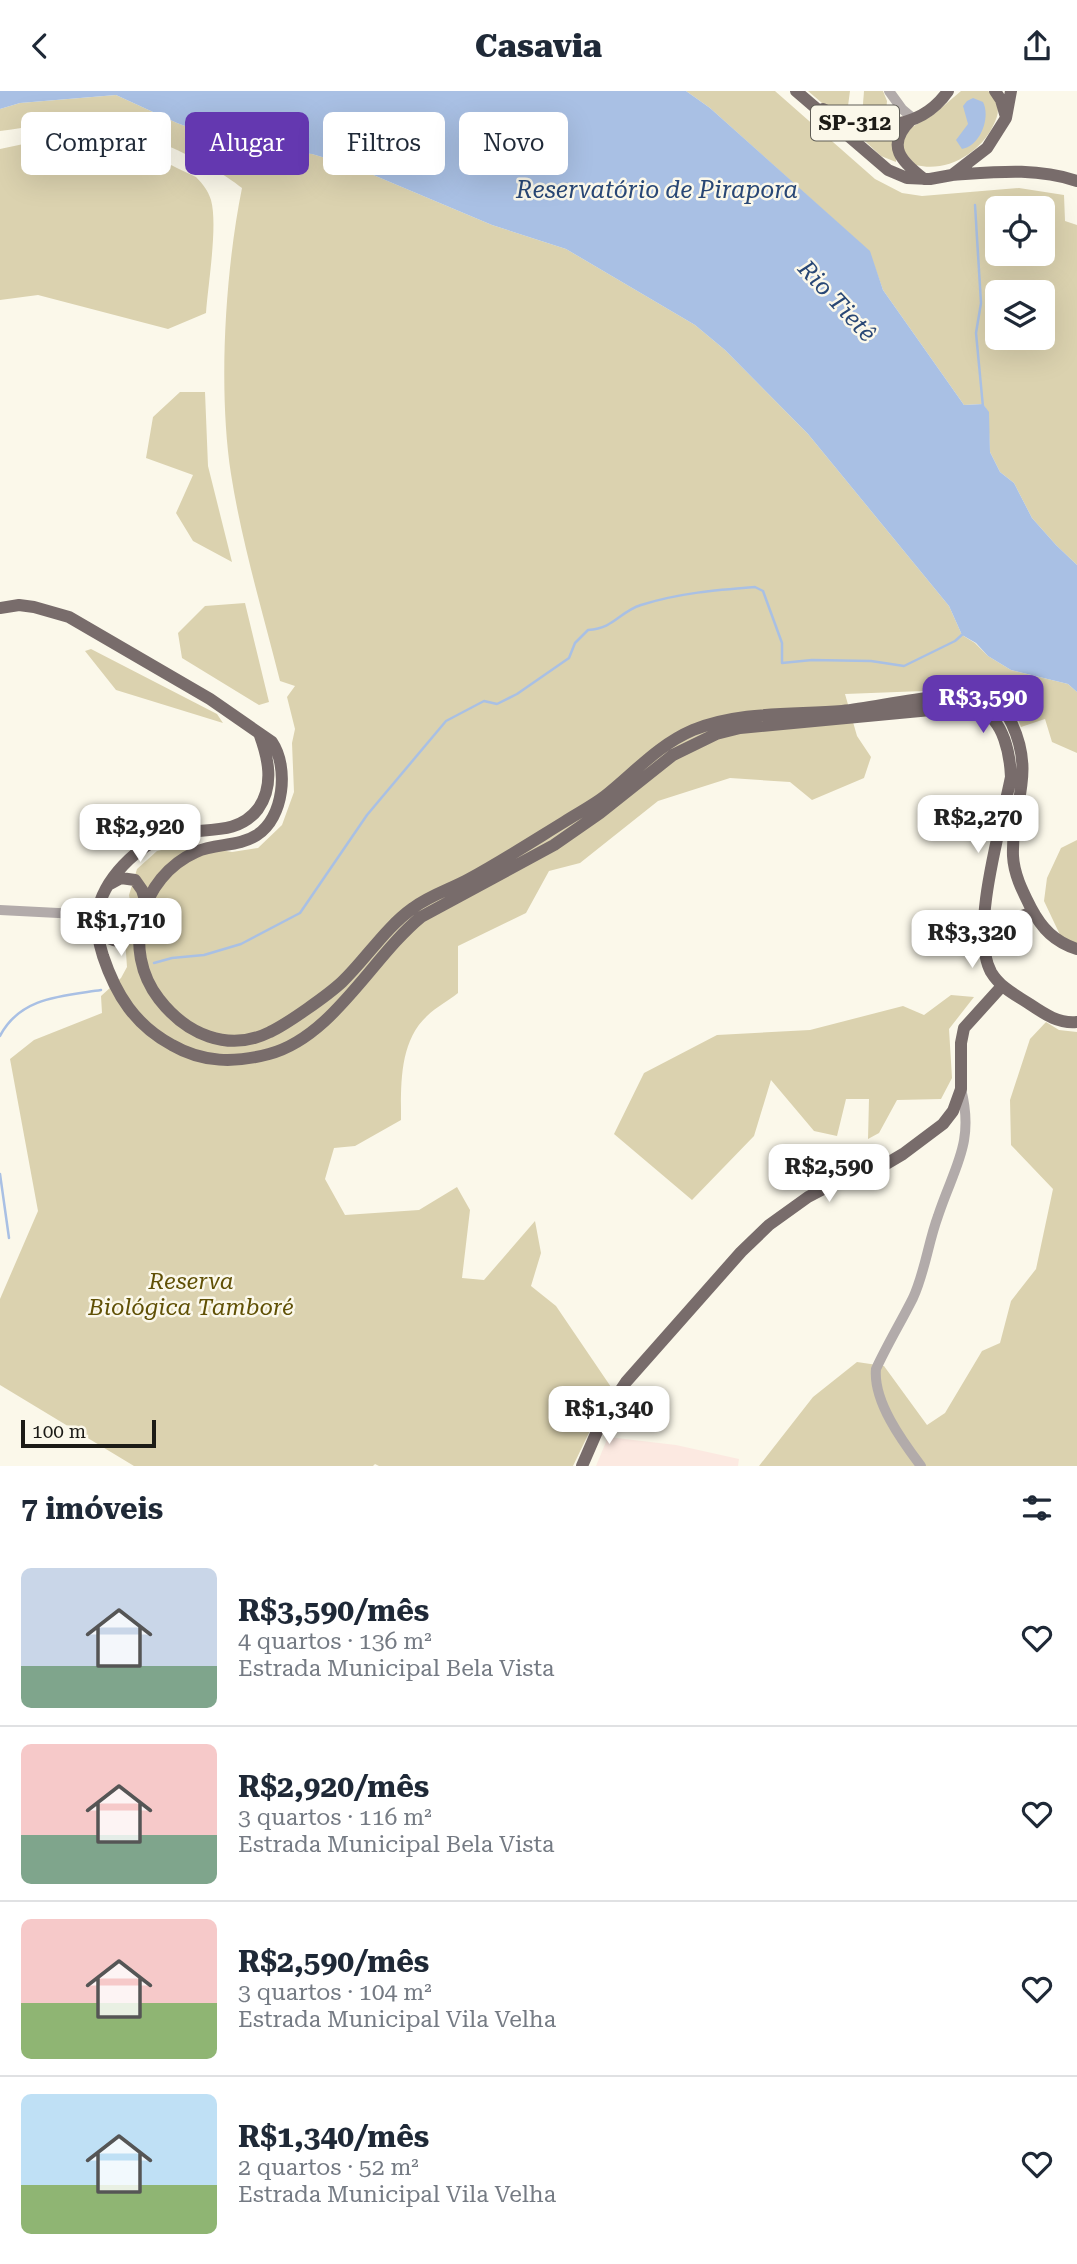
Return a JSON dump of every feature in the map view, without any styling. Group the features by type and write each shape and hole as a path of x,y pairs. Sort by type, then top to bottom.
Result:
{"main road":[{"name":"SP-312","path":"801,95 835,115 853,122 874,125 912,120 938,103 948,91"},
{"path":"995,91 1001,100 1006,118"},
{"name":"SP-312","path":"801,95 888,170 907,178 924,179 952,175 987,148 1006,118 1011,91"},
{"path":"912,120 900,134 898,149 905,163 924,179"},
{"path":"952,175 1020,170 1047,173 1077,181"},
{"path":"0,608 34,607 69,617 210,699 272,742 281,760 279,801 267,827 244,841 211,846 192,853 177,863 159,881 146,903 139,927 144,975 165,1006 175,1017 221,1042 269,1033 340,984 382,937 416,905 467,881 593,803 682,735 714,723 735,719 843,711 960,696 982,698 1002,708 1023,750 1023,779 1014,832 1013,859 1019,884 1034,913 1054,939 1077,949"},
{"path":"258,732 267,758 268,785 259,808 249,818 224,829 167,836 135,854 108,885 97,915 102,952 119,997 145,1027 180,1050 203,1058 227,1061 254,1058 295,1045 375,968 405,930 421,917 554,845 600,813 673,755 716,734 740,729 952,708 983,712 991,718 1004,740 1010,763 1011,777 986,897 984,937 990,970 1002,986 1052,1017 1068,1023 1077,1022"},
{"path":"108,885 121,878 135,880 146,903"},
{"path":"985,953 999,931 1012,919 1034,913"},
{"path":"98,929 105,936 118,941 128,940 139,927"},
{"path":"582,1466 614,1397 741,1252 769,1225 808,1196 881,1167 928,1137 953,1111 961,1089 961,1043 964,1028 1002,986"}],"street":[{"path":"889,91 912,120"},
{"path":"0,910 97,915"},
{"path":"921,1466 908,1450 878,1395 876,1369 913,1297 937,1218 964,1147 967,1111 961,1089"}],"shaded area":[{"path":"608,1437 676,1445 739,1459 738,1466 596,1466"}],"green space":[{"path":"686,91 775,91 875,179 902,193 922,196 1019,188 1064,195 1065,221 1077,225 1077,565 1032,518 1014,483 1000,472 990,452 988,412 983,404 964,405 883,290 869,251 710,108"},
{"path":"808,91 850,91 848,106 844,113 829,109"},
{"path":"864,91 883,91 887,101 886,112 879,120 865,114"},
{"path":"961,91 988,91 993,96 998,113 987,136 980,145 961,159 939,166 916,165 903,151 903,139 912,127 933,115"},
{"path":"116,95 153,112 21,112 21,128 0,131 0,109 20,103"},
{"path":"171,120 185,126 185,154 171,148"},
{"path":"852,129 896,129 896,162 881,156"},
{"path":"21,145 21,175 171,175 171,165 185,172 185,175 196,177 211,200 213,211 206,313 168,329 38,295 0,300 0,149"},
{"name":"Reserva Biológica Tamboré","path":"309,154 323,157 323,175 373,175 492,225 566,249 695,325 725,350 808,434 949,606 962,635 1011,670 1068,684 1077,692 1077,753 1052,742 1045,719 1021,727 1014,710 1005,700 985,691 975,689 845,694 857,736 871,757 864,778 812,800 790,782 730,778 658,801 580,863 549,871 526,913 458,946 458,993 434,1010 418,1026 406,1051 401,1120 355,1146 334,1148 325,1179 345,1215 419,1210 457,1187 470,1210 462,1278 484,1280 535,1221 541,1253 531,1286 556,1306 611,1387 573,1466 134,1466 0,1385 0,1299 38,1211 10,1059 34,1040 102,1013 101,996 121,978 127,967 125,939 134,925 129,895 137,869 157,851 187,844 232,852 258,848 282,825 294,792 292,743 295,729 287,697 295,686 280,681 241,526 227,441 225,331 231,256 242,188 224,175 309,175"},
{"path":"180,392 205,392 208,466 232,562 193,541 176,513 193,475 146,458 153,417"},
{"path":"245,603 269,702 259,705 182,658 178,633 205,606"},
{"path":"91,649 217,714 223,723 116,690 85,651"},
{"path":"1077,840 1077,945 1061,937 1044,901 1047,878 1061,848"},
{"path":"951,995 974,997 949,1029 952,1078 941,1099 897,1100 879,1133 868,1139 869,1099 846,1099 837,1136 814,1131 771,1080 754,1136 692,1200 614,1134 644,1073 717,1035 810,1030 903,1006 924,1015"},
{"path":"1046,1022 1059,1030 1077,1032 1077,1466 759,1466 813,1397 857,1362 884,1366 927,1425 945,1413 982,1351 1000,1343 1011,1301 1036,1269 1053,1189 1011,1145 1010,1100 1030,1039"}],"water":[{"name":"Reservatório de Pirapora","path":"0,91 686,91 710,108 870,251 883,290 964,405 983,404 989,412 990,452 1000,472 1014,483 1032,518 1077,565 1077,692 1068,684 1011,670 962,635 949,606 808,434 725,350 695,325 566,249 492,225 373,175 445,175 445,112 323,112 323,157 309,154 309,112 185,112 185,126 171,120 171,112 153,112 116,95 20,103 0,109"},
{"path":"973,98 983,102 985,123 974,143 962,149 956,140 968,124 963,106"}],"waterway":[{"path":"975,205 981,303 976,333 983,407"},
{"path":"154,963 204,955 241,944 300,913 367,815 446,721 484,701 497,704 517,694 569,658 575,643 588,630 605,626 641,605 683,595 755,587 763,591 782,643 782,663 812,660 871,661 904,666 955,641 964,633"},
{"path":"0,1036 8,1023 30,1006 57,997 101,990"},
{"path":"0,1174 9,1238"}],"water label":[{"name":"Rio Tietê","path":"837,301"}]}
